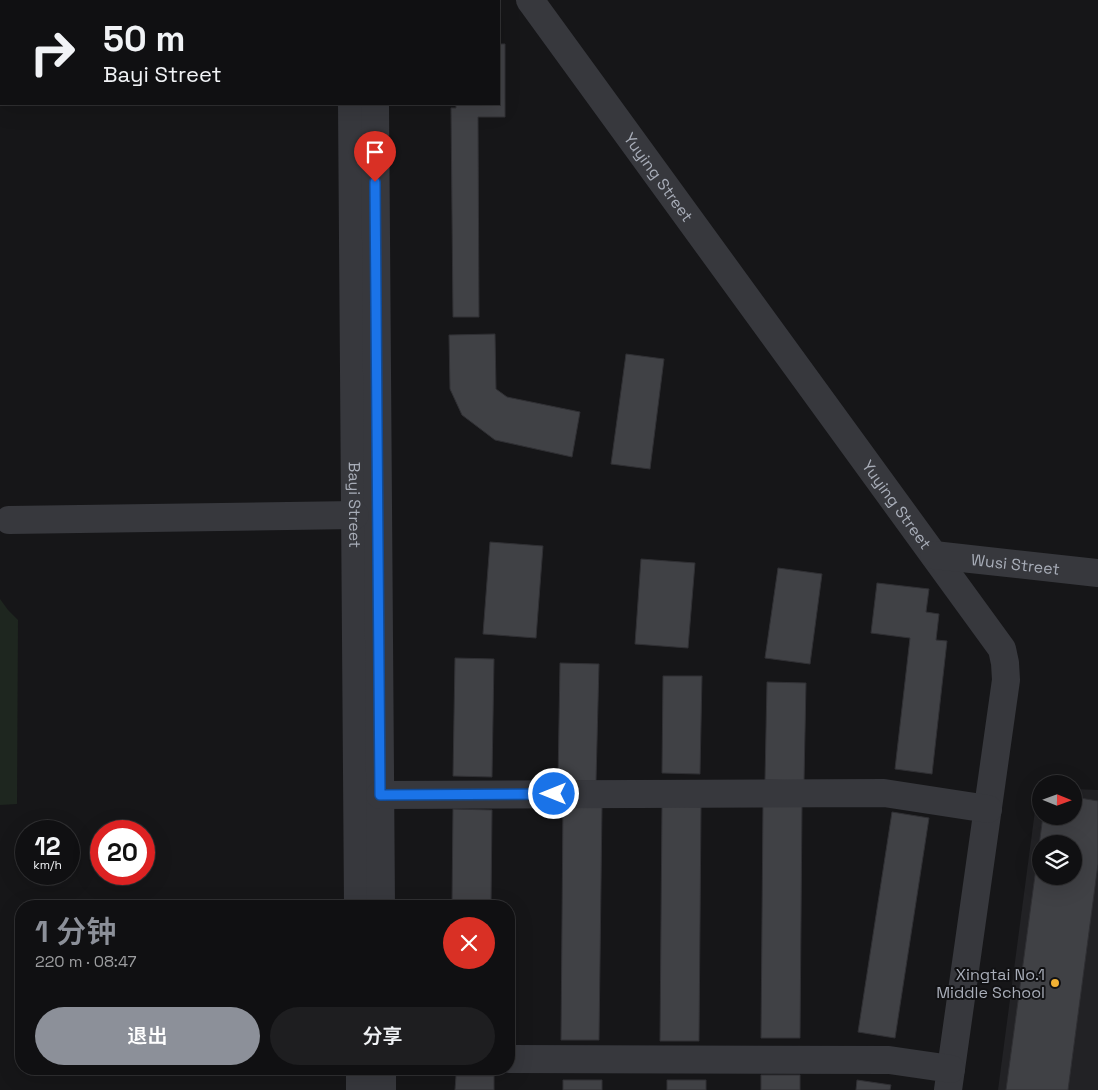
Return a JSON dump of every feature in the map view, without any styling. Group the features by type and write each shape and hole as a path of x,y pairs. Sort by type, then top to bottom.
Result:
{"street":[{"name":"Yuying Street","path":"530,0 1002,649 1006,680 949,1079"},
{"name":"Bayi Street","path":"352,105 358,900"},
{"name":"Bayi Street","path":"374,105 381,900"},
{"path":"9,520 355,515"},
{"name":"Wusi Street","path":"934,555 1098,573"},
{"path":"380,795 884,794 988,809"},
{"path":"515,1059 889,1060 949,1079"},
{"path":"360,1075 360,1090"},
{"path":"382,1075 382,1090"}],"shaded area":[{"path":"0,599 18,620 17,804 0,805"},
{"name":"Xingtai No.1 Middle School","path":"1082,789 1098,790 1098,1090 998,1090 1033,825 1082,825"}],"building":[{"path":"500,44 505,44 505,117 478,117 479,317 453,317 451,108 456,108 456,105 500,105"},
{"path":"495,334 496,389 507,397 580,412 572,457 495,440 462,415 450,389 449,335"},
{"path":"626,354 664,359 650,469 611,464"},
{"path":"490,542 543,546 536,638 483,634"},
{"path":"641,559 695,563 688,648 635,644"},
{"path":"778,568 822,574 810,664 765,658"},
{"path":"877,583 929,589 926,612 939,614 936,640 947,641 932,774 895,769 910,638 871,633"},
{"path":"455,658 494,659 492,777 453,776"},
{"path":"560,663 599,664 596,781 558,781"},
{"path":"663,676 702,676 700,774 662,773"},
{"path":"767,682 806,683 804,781 765,780"},
{"name":"Xingtai No.1 Middle School","path":"1082,798 1098,801 1098,864 1068,1090 1006,1090 1034,885 1082,885 1082,835 1040,835 1042,825 1082,825"},
{"path":"763,804 802,804 800,1038 761,1038"},
{"path":"563,805 602,806 599,1040 561,1040"},
{"path":"662,806 701,807 699,1041 660,1041"},
{"path":"453,809 492,810 491,900 452,900"},
{"path":"892,812 929,818 895,1038 858,1032"},
{"path":"761,1075 800,1075 800,1090 761,1090"},
{"path":"456,1076 494,1076 494,1090 455,1090"},
{"path":"563,1080 602,1080 602,1090 563,1090"},
{"path":"667,1080 706,1080 706,1090 667,1090"},
{"path":"857,1080 891,1085 890,1090 856,1090"}],"place":[{"name":"Xingtai No.1 Middle School","path":"1055,983"}],"route":[{"path":"375,182 380,795 554,794"}]}
